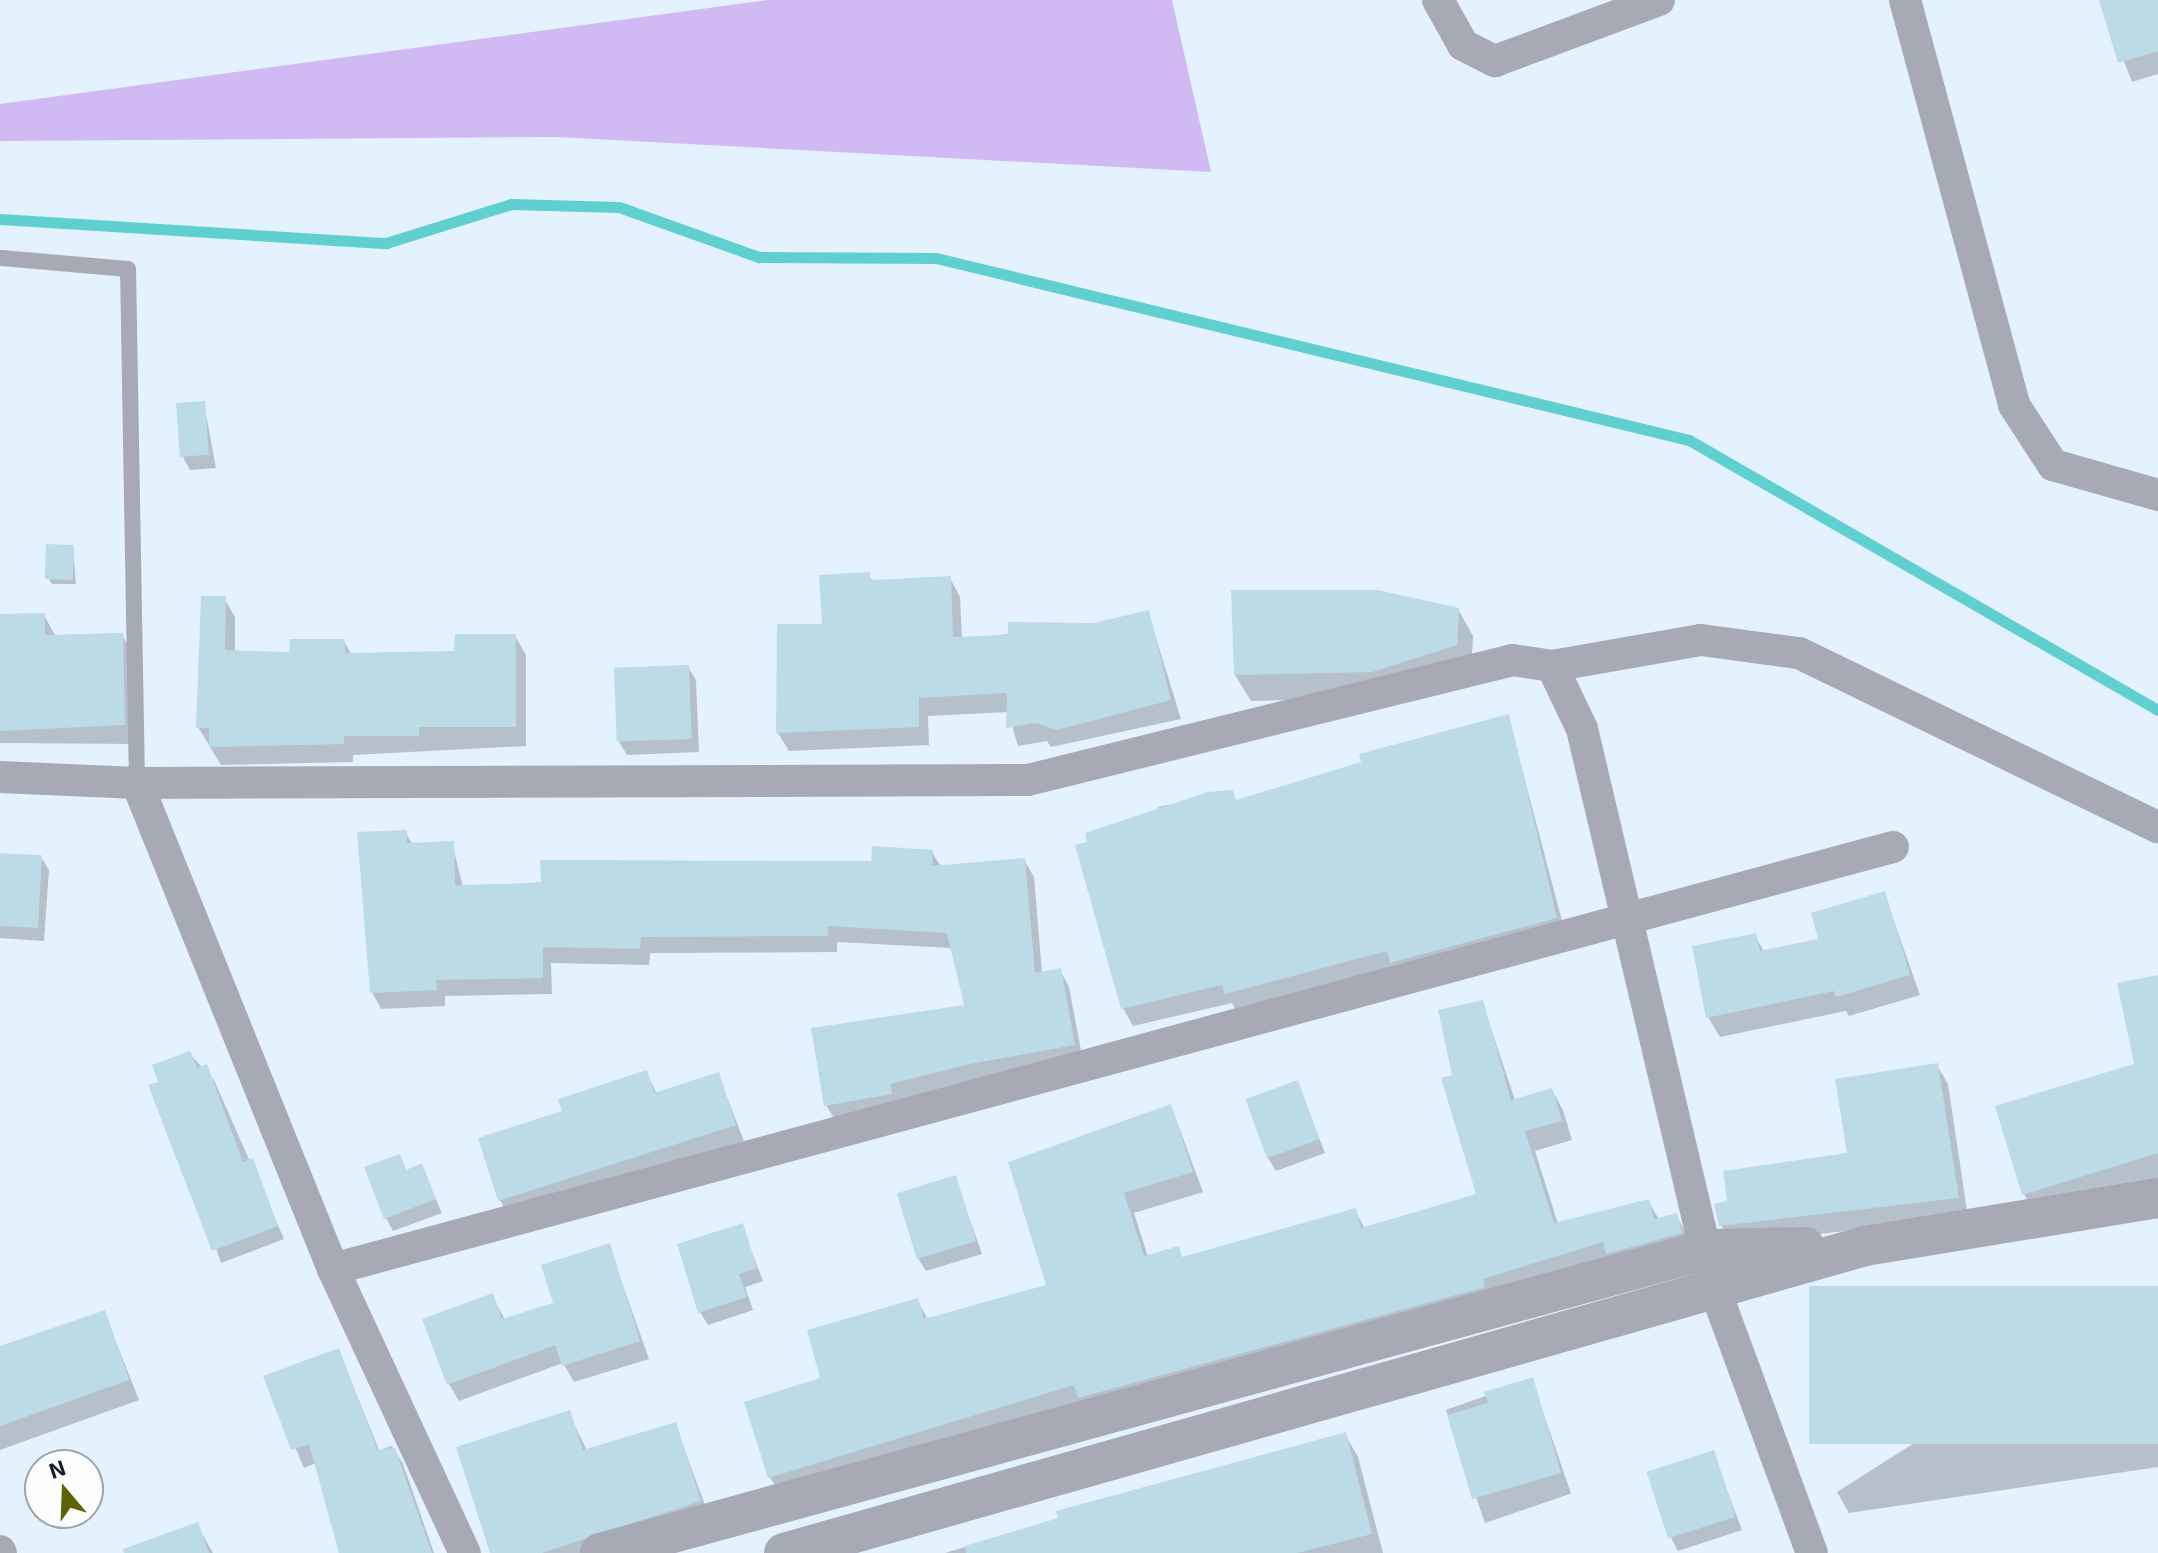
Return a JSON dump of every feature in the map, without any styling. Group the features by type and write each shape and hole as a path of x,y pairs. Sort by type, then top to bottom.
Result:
{"street":[{"path":"1438,0 1463,45 1495,61 1659,0"},
{"path":"1905,0 2014,405 2053,465 2158,495"},
{"path":"0,777 137,783 1028,780 1512,660 1552,666 1701,640 1799,653 2158,827"},
{"path":"1552,666 1582,729 1712,1268 1812,1553"},
{"path":"137,783 333,1269 465,1553"},
{"path":"333,1269 1893,847"},
{"path":"600,1553 1712,1268 2158,1198"},
{"path":"784,1553 1712,1268"}],"lane":[{"path":"2,258 128,269 137,783"}],"shaded area":[{"path":"768,0 1172,0 1211,172 557,137 0,141 0,104"}],"building":[{"path":"2099,0 2158,0 2158,51 2118,63"},
{"path":"205,401 209,455 180,457 176,403"},
{"path":"46,544 74,545 73,580 45,579"},
{"path":"870,572 870,580 951,576 953,637 1008,635 1008,622 1094,623 1149,610 1171,700 1057,730 1036,723 1006,728 1007,693 919,698 919,727 776,733 777,624 822,624 819,575"},
{"path":"1231,590 1378,590 1459,608 1457,645 1372,672 1234,675"},
{"path":"201,596 226,596 225,650 289,652 290,639 345,639 345,653 454,651 455,634 516,634 516,727 419,727 419,736 344,736 344,744 209,747 209,728 196,728"},
{"path":"45,613 45,635 123,633 125,725 0,731 0,614"},
{"path":"689,665 692,739 617,742 614,668"},
{"path":"1509,714 1557,918 1390,963 1387,951 1225,994 1222,985 1121,1009 1075,845 1087,842 1085,833 1208,792 1233,790 1236,800 1361,762 1359,754"},
{"path":"407,830 407,843 454,841 455,885 541,883 540,860 871,861 872,846 933,850 932,866 1025,858 1035,973 1061,968 1075,1045 970,1064 890,1084 892,1094 824,1106 811,1028 964,1005 947,933 828,926 828,936 641,937 640,949 543,947 543,978 436,980 437,990 370,993 357,832"},
{"path":"0,853 42,855 38,928 0,926"},
{"path":"1885,891 1910,975 1836,997 1834,991 1706,1018 1692,946 1756,933 1760,951 1818,939 1811,913"},
{"path":"2158,975 2158,1153 2022,1195 1995,1106 2134,1064 2117,983"},
{"path":"1483,1000 1511,1100 1552,1088 1562,1121 1525,1131 1554,1223 1649,1199 1654,1219 1677,1213 1682,1233 1606,1254 1603,1242 1483,1279 1485,1287 1078,1398 1074,1385 768,1478 744,1402 820,1378 807,1330 918,1298 924,1319 1046,1285 1008,1162 1171,1104 1193,1172 1124,1193 1144,1256 1179,1246 1182,1257 1356,1208 1361,1228 1476,1194 1441,1078 1452,1075 1438,1010"},
{"path":"190,1051 197,1068 207,1064 243,1162 253,1158 278,1226 212,1251 148,1085 158,1082 152,1065"},
{"path":"1938,1063 1959,1198 1719,1226 1714,1204 1727,1201 1723,1171 1847,1153 1835,1079"},
{"path":"647,1070 654,1093 719,1072 736,1125 498,1201 478,1138 562,1111 558,1099"},
{"path":"1298,1080 1320,1139 1267,1158 1245,1099"},
{"path":"400,1154 406,1170 422,1163 436,1199 384,1219 364,1167"},
{"path":"956,1175 976,1241 917,1259 897,1193"},
{"path":"743,1223 757,1268 739,1274 747,1297 698,1313 677,1244"},
{"path":"610,1243 640,1341 562,1366 555,1345 447,1385 422,1319 493,1293 502,1319 553,1303 541,1265"},
{"path":"1809,1286 2158,1286 2158,1444 1809,1444"},
{"path":"105,1310 129,1380 0,1426 0,1346"},
{"path":"339,1348 377,1449 395,1448 432,1553 339,1553 309,1444 291,1450 263,1376"},
{"path":"1533,1377 1561,1473 1472,1499 1447,1415 1488,1403 1484,1392"},
{"path":"570,1410 583,1450 676,1422 701,1501 542,1553 490,1553 456,1447"},
{"path":"1346,1432 1372,1534 1297,1553 966,1553 965,1546 1058,1518 1056,1511"},
{"path":"1714,1450 1736,1517 1668,1539 1646,1472"},
{"path":"198,1522 209,1553 124,1553 123,1549"}],"waterway":[{"path":"0,219 386,243 511,204 619,207 759,257 936,258 1689,440 2158,710"}]}
